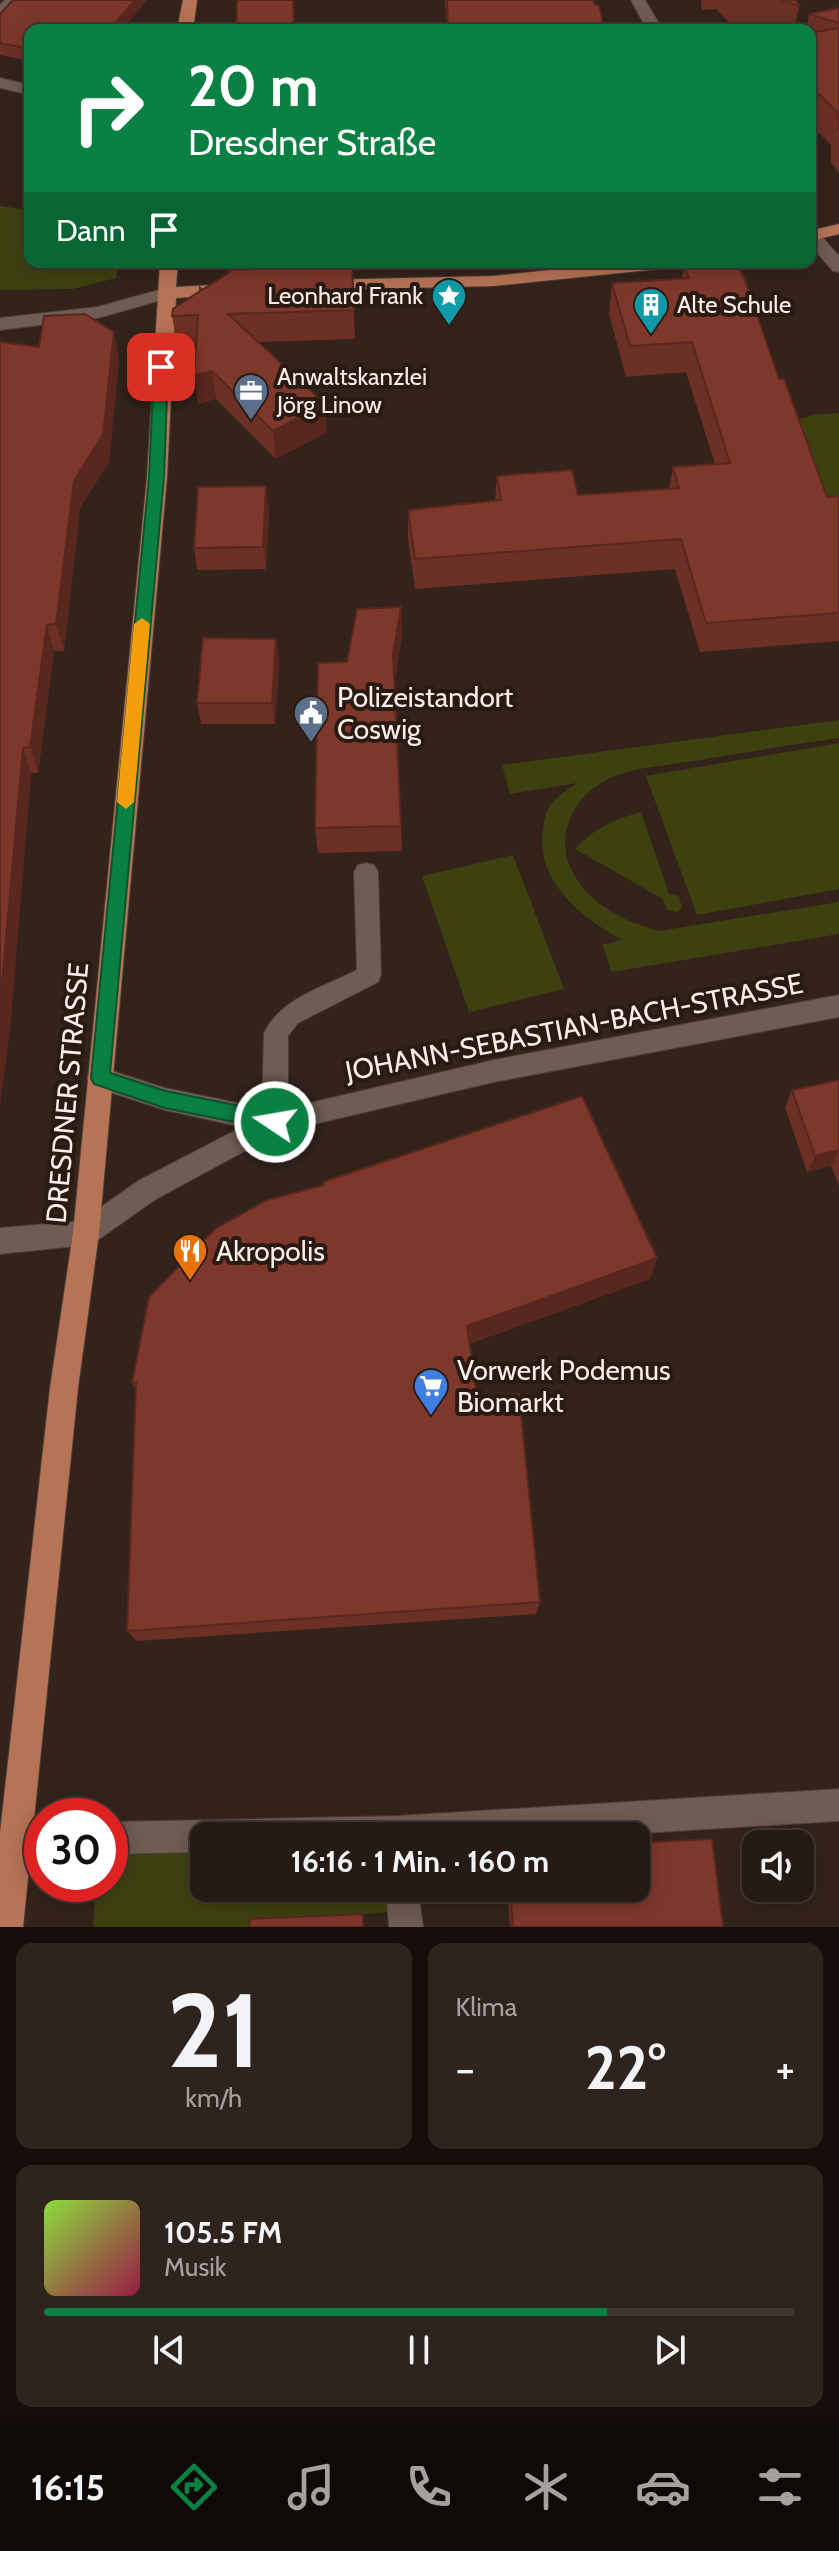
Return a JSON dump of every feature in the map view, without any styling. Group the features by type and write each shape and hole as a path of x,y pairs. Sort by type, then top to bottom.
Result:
{"main road":[{"path":"186,24 190,0"},
{"path":"816,234 839,229"},
{"name":"DRESDNER STRASSE","path":"31,1798 64,1388 86,1233 157,477 168,268"},
{"path":"307,286 493,281 620,268"},
{"path":"166,293 248,288"},
{"name":"DRESDNER STRASSE","path":"6,1927 24,1855"}],"street":[{"path":"0,13 13,0"},
{"path":"638,0 652,24"},
{"path":"0,83 24,89"},
{"path":"816,241 839,267"},
{"path":"0,324 98,312 166,293"},
{"path":"275,1122 276,1033 289,1016 369,975 366,872"},
{"name":"JOHANN-SEBASTIAN-BACH-STRASSE","path":"86,1233 147,1190 275,1122 494,1071 839,1006"},
{"name":"JOHANN-SEBASTIAN-BACH-STRASSE","path":"100,1078 165,1099 275,1122"},
{"path":"0,1241 86,1233"},
{"path":"580,1822 839,1805"},
{"path":"128,1838 190,1836"},
{"path":"403,1902 406,1927"}],"green space":[{"path":"0,206 24,209 24,268 118,268 116,278 73,289 0,290"},
{"path":"839,413 839,510 822,502 794,421 813,415"},
{"path":"839,720 839,738 647,768 613,777 593,789 576,807 565,840 569,864 584,889 606,908 645,927 659,931 839,902 839,934 612,972 602,945 622,940 592,921 565,897 547,867 543,849 548,809 577,783 510,794 502,765"},
{"path":"839,743 839,889 697,915 646,776"},
{"path":"641,812 669,894 679,896 682,908 677,912 667,910 663,899 575,849 589,835 605,826"},
{"path":"513,855 564,989 469,1012 422,876"},
{"path":"190,1836 190,1902 403,1902 404,1910 255,1927 93,1927 95,1902 128,1902 128,1838"}],"building":[{"path":"13,0 135,0 114,24 24,24 24,48 0,43 0,14"},
{"path":"237,0 293,0 294,24 236,24"},
{"path":"447,0 593,0 599,6 604,24 448,24"},
{"path":"782,0 796,0 799,6"},
{"path":"839,8 839,23 809,14"},
{"path":"839,28 839,130 838,113 816,91 816,32"},
{"path":"352,268 354,310 228,314 325,404 273,431 212,371 194,375 198,315 172,316 173,309 200,288 202,290 233,270"},
{"path":"684,268 739,268 744,277 779,379 784,379 827,497 839,496 839,613 706,623 681,539 415,559 408,510 501,500 497,476 572,470 578,495 679,488 673,467 730,463 692,342 630,346 612,283 689,278"},
{"path":"85,314 114,332 103,434 74,481 56,624 47,625 30,747 23,748 0,1005 0,342 39,347 44,316"},
{"path":"266,486 263,547 194,548 198,487"},
{"path":"401,607 393,655 401,826 315,828 318,663 347,662 357,609"},
{"path":"203,638 276,639 272,703 197,703"},
{"path":"839,1080 839,1150 815,1156 792,1090"},
{"path":"582,1096 657,1258 467,1326 477,1396 519,1394 540,1602 127,1631 136,1383 132,1383 149,1297 216,1228 267,1200 324,1185 323,1182"},
{"path":"712,1839 723,1927 513,1927 511,1902 650,1902 650,1842"},
{"path":"363,1914 363,1927 249,1927 250,1919"}],"slow traffic":[{"path":"126,802 142,624"}],"place":[{"name":"Leonhard Frank","path":"449,327"},
{"name":"Alte Schule","path":"651,336"},
{"name":"Anwaltskanzlei Jörg Linow","path":"251,422"},
{"name":"Polizeistandort Coswig","path":"311,744"},
{"name":"Akropolis","path":"190,1282"},
{"name":"Vorwerk Podemus Biomarkt","path":"431,1417"}],"route":[{"path":"161,367 157,477 100,1078 165,1099 275,1122"}]}
